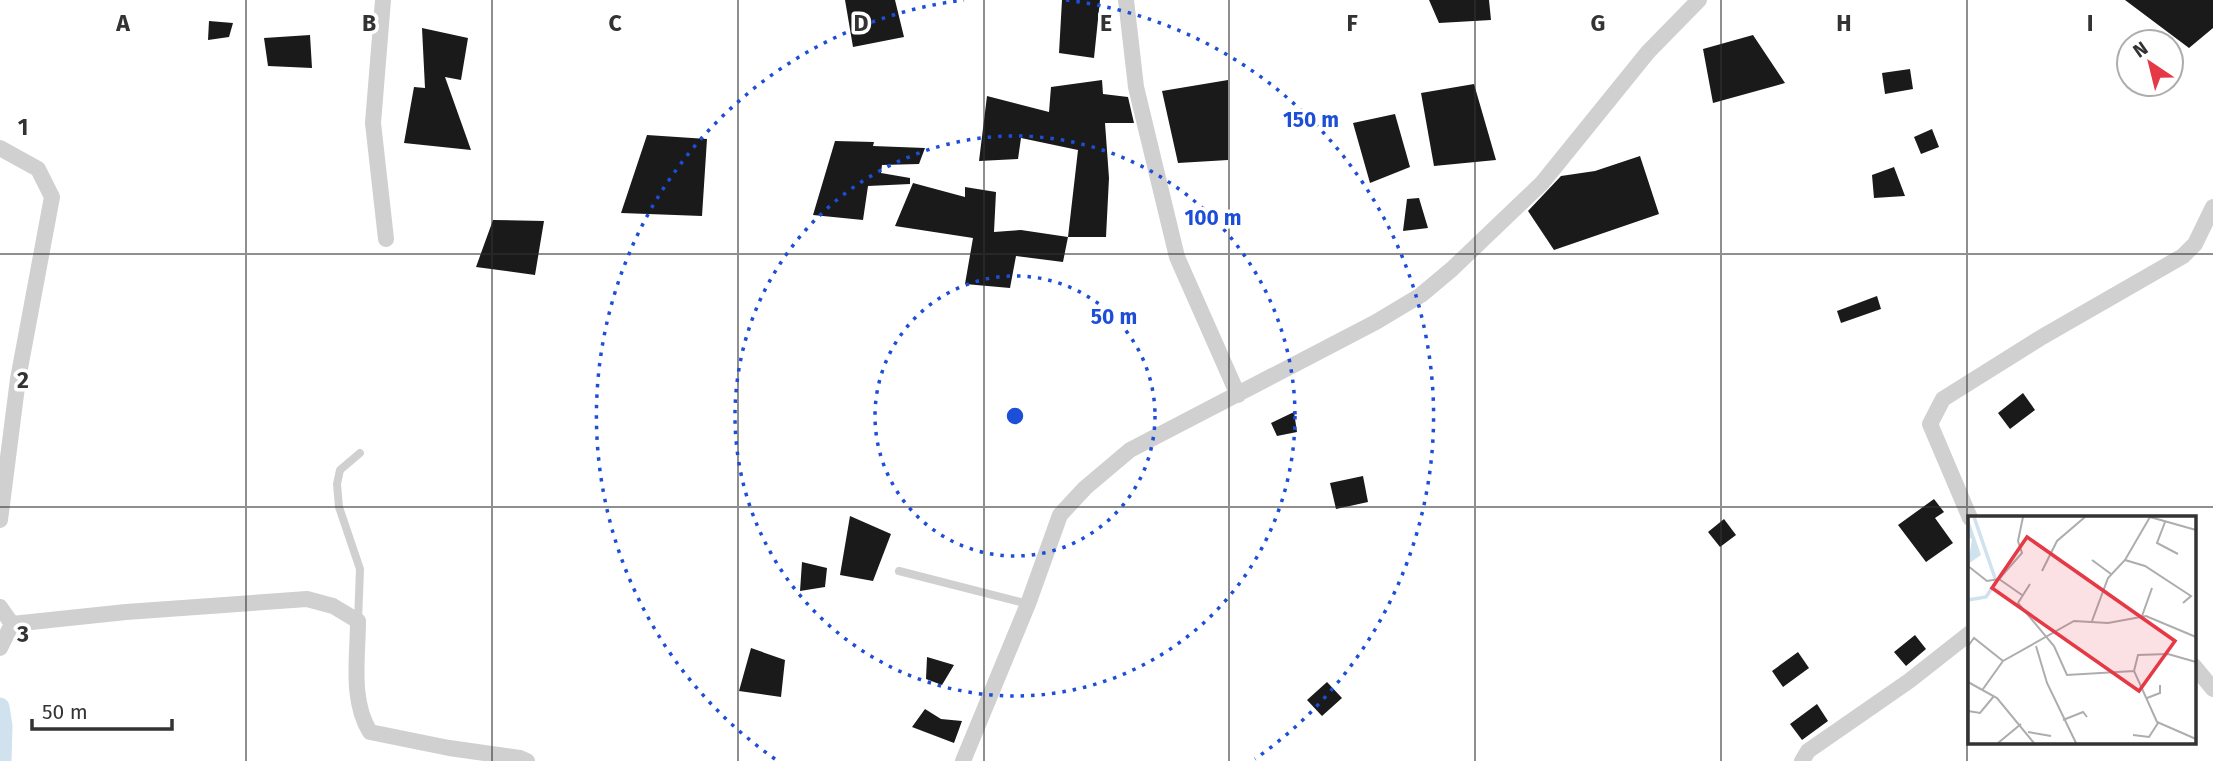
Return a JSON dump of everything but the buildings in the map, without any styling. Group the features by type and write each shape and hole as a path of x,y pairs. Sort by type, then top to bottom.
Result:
{"street":[{"path":"383,0 373,123 386,239"},
{"path":"1126,0 1136,87 1177,257 1238,395"},
{"path":"963,761 1028,604 1060,515 1085,488 1130,450 1377,322 1421,295 1452,270 1542,183 1648,52 1699,0"},
{"path":"0,148 38,169 52,197 18,379 0,520"},
{"path":"1969,516 1930,424 1943,399 2042,337 2163,270 2183,256 2195,244 2213,207"},
{"path":"12,624 126,612 307,599 333,606 358,621 357,698 363,720 370,732 527,761"},
{"path":"0,607 12,624"},
{"path":"0,649 12,624"},
{"path":"1802,761 1808,751 1909,681 1968,635"},
{"path":"2196,668 2213,689"}],"lane":[{"path":"358,621 360,569 339,507 337,485 340,470 360,453"},
{"path":"899,571 1028,604"}],"waterway":[{"path":"0,707 3,726 2,761"}]}
